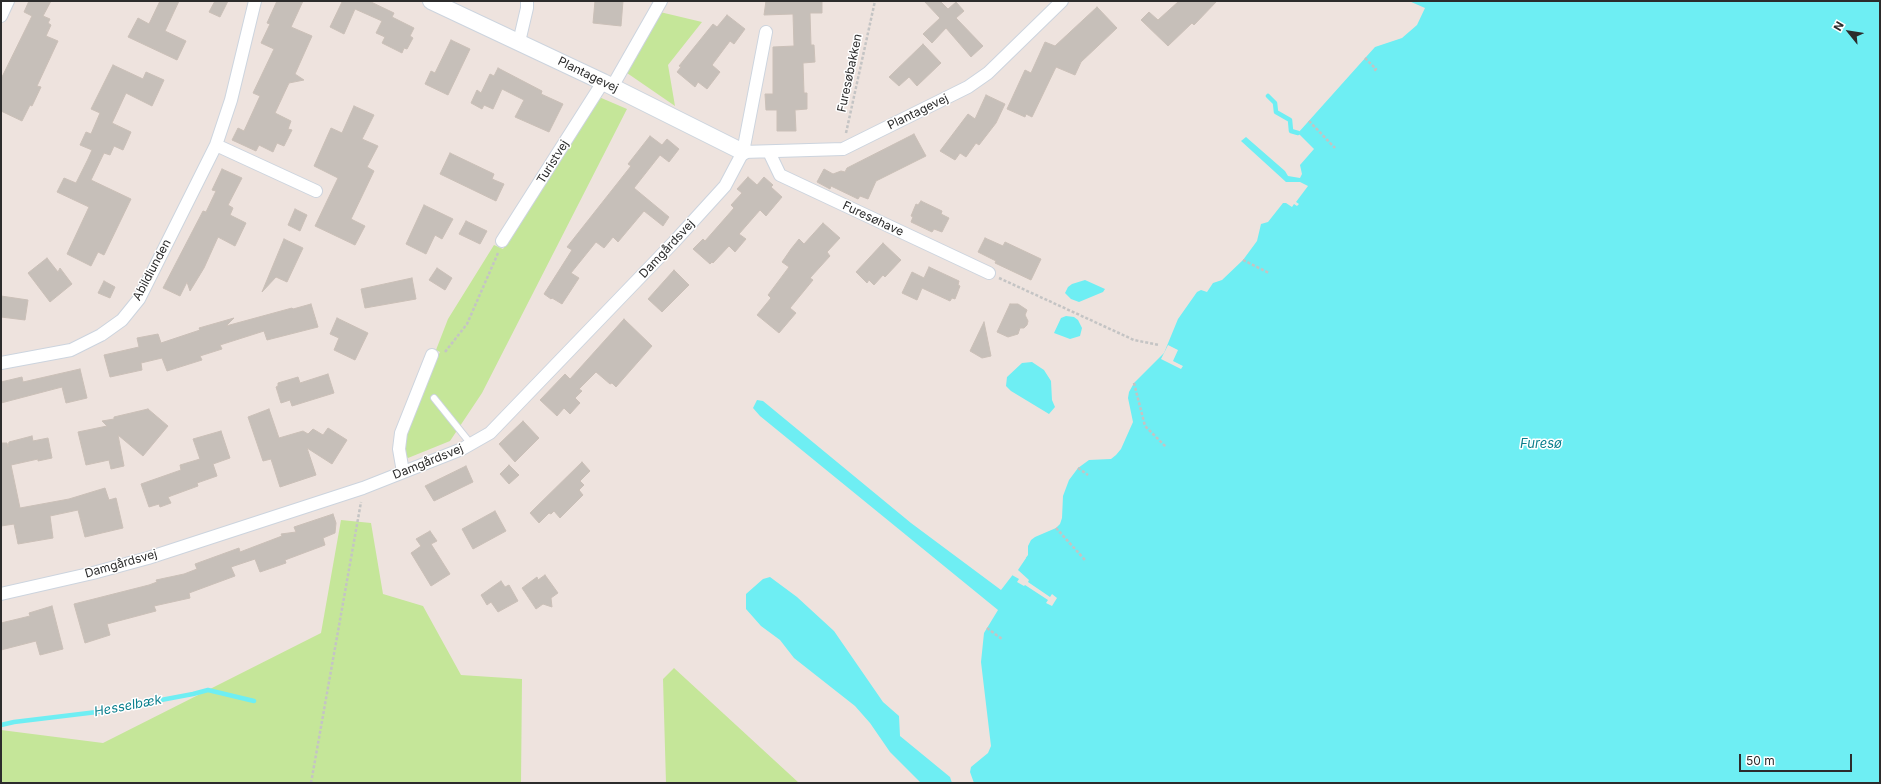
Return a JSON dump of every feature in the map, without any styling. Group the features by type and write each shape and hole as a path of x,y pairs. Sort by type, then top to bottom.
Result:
{"street":[{"path":"1,16 8,1"},
{"name":"Abildlunden","path":"1,363 71,350 101,335 122,320 139,299 216,145 232,100 255,1"},
{"name":"Plantagevej","path":"432,1 608,84 743,152 843,148 968,87 988,73 1062,1"},
{"path":"519,42 527,8 527,1"},
{"name":"Turistvej","path":"502,241 608,84 661,1"},
{"path":"743,152 766,32"},
{"path":"216,145 316,191"},
{"name":"Damgårdsvej","path":"1,594 93,573 148,558 363,488 462,449 471,444 490,432 674,242 725,186 743,152"},
{"name":"Furesøhave","path":"769,152 780,175 989,274"},
{"path":"403,472 399,449 401,433 432,355"}],"lane":[{"path":"434,398 471,444"}],"path":[{"name":"Furesøbakken","path":"843,148 875,1"},
{"path":"1365,58 1376,69 1372,72"},
{"path":"1309,121 1335,148"},
{"path":"425,371 451,346 467,324 489,276 502,241"},
{"path":"1243,260 1269,273"},
{"path":"989,274 1134,340 1158,345"},
{"path":"1134,383 1145,426 1166,447"},
{"path":"1078,468 1088,475"},
{"path":"312,783 363,488"},
{"path":"1056,528 1085,560"},
{"path":"987,628 1002,639"}],"green space":[{"path":"660,12 702,22 668,65 675,106 627,73"},
{"path":"599,97 627,109 482,393 450,441 408,458 404,455 402,445 420,391 440,352 436,350 448,319 494,245 503,249"},
{"path":"341,520 371,523 383,594 423,606 461,675 522,679 521,783 1,783 1,730 103,743 321,633"},
{"path":"674,668 799,783 666,783 663,679"}],"water":[{"name":"Furesø","path":"1409,1 1880,1 1880,783 974,783 970,772 971,767 988,753 991,746 981,662 984,633 998,610 760,416 753,408 757,400 763,401 911,523 1001,590 1028,555 1028,546 1031,540 1056,528 1060,524 1062,518 1063,496 1069,480 1078,468 1089,460 1111,459 1121,449 1133,422 1128,398 1129,392 1134,383 1164,353 1178,319 1197,292 1201,290 1207,292 1213,283 1222,280 1243,260 1257,241 1261,224 1268,222 1283,203 1286,203 1292,207 1294,204 1297,206 1299,204 1296,202 1308,186 1300,182 1286,182 1241,141 1246,137 1285,171 1288,176 1300,178 1302,174 1300,165 1314,149 1298,133 1375,47 1402,38 1417,25 1425,8"},
{"path":"1085,280 1105,289 1103,292 1079,302 1071,299 1065,293 1068,287 1072,284"},
{"path":"1066,316 1074,317 1078,320 1082,328 1080,336 1070,339 1054,333 1061,318"},
{"path":"1032,362 1044,370 1051,381 1052,400 1055,407 1049,414 1011,391 1006,386 1007,377 1022,363"},
{"path":"770,577 797,597 834,631 883,702 899,716 900,736 950,777 952,783 921,783 890,752 870,723 855,706 794,658 780,640 761,626 746,609 746,594 763,579"}],"pier":[{"path":"1168,345 1178,350 1173,361 1183,366 1181,369 1161,359"},
{"path":"1024,557 1026,558 1018,570 1029,580 1028,582 1050,597 1052,594 1057,598 1052,606 1046,603 1048,600 1025,585 1024,586 1017,582 1019,579 1012,575"}],"building":[{"path":"29,1 51,1 43,16 50,19 48,23 51,25 46,36 58,41 37,86 41,87 32,106 30,105 22,121 1,111 1,79 32,16 24,12"},
{"path":"160,1 179,1 165,31 186,41 177,60 128,37 138,18 149,24"},
{"path":"215,1 228,1 220,17 209,12"},
{"path":"277,1 303,1 291,27 312,36 295,74 304,80 289,83 275,113 291,121 288,129 292,130 284,146 277,143 273,152 259,145 256,151 232,140 238,128 244,131 260,96 253,93 274,49 261,43 270,24 267,23"},
{"path":"339,1 369,1 394,13 392,17 414,28 410,36 413,38 407,49 404,48 402,53 382,43 385,37 376,33 382,21 355,9 344,34 330,27 342,2"},
{"path":"595,1 623,1 621,26 593,23"},
{"path":"766,1 822,1 822,13 810,13 811,45 814,45 815,62 803,63 804,93 807,93 807,109 795,110 796,131 777,131 777,110 766,110 765,94 773,94 773,47 794,46 793,14 764,15"},
{"path":"924,1 940,1 948,9 956,2 964,11 956,18 983,46 971,57 946,28 932,43 923,34 940,18"},
{"path":"1179,1 1217,1 1194,25 1192,23 1168,46 1141,20 1149,12 1158,20"},
{"path":"1097,7 1117,28 1081,62 1075,75 1056,67 1032,117 1026,114 1025,117 1007,109 1025,70 1031,73 1045,42 1055,46"},
{"path":"727,15 745,29 734,44 730,41 712,65 720,72 707,89 698,82 695,87 677,72 681,67 679,66 713,24 717,27"},
{"path":"451,40 470,49 448,95 425,84 431,71 435,73"},
{"path":"923,44 941,63 917,86 909,77 899,86 889,77"},
{"path":"113,65 143,79 146,72 164,80 152,106 126,93 112,123 131,132 123,150 114,146 110,155 104,153 91,180 131,199 104,255 98,252 91,266 67,254 89,207 57,192 64,178 76,183 92,150 80,145 86,132 91,134 100,113 91,109"},
{"path":"498,68 542,91 541,94 563,104 549,132 515,117 524,100 502,89 493,109 484,105 482,109 471,103 477,90 481,93 490,74 494,76"},
{"path":"986,95 1005,104 996,123 979,145 976,143 966,157 960,153 955,160 940,151 968,114 975,119"},
{"path":"354,106 374,115 362,139 378,146 367,167 374,171 351,219 365,226 355,245 315,226 338,178 314,166 331,128 342,133"},
{"path":"914,134 926,156 876,181 868,199 860,196 858,199 831,186 830,189 817,182 824,169 833,174 841,171 845,172 847,168"},
{"path":"650,136 662,145 667,139 679,149 669,162 660,155 634,188 669,217 663,226 644,211 618,242 613,237 604,248 596,242 571,273 579,278 562,304 552,298 551,299 544,294 572,250 567,247 631,166 628,164"},
{"path":"450,153 494,174 492,179 504,184 496,201 440,174"},
{"path":"222,169 242,178 228,205 233,208 230,215 246,223 235,246 218,237 204,268 190,291 187,282 180,296 163,288 203,211 206,212 216,191 212,190"},
{"path":"748,177 757,185 764,177 773,185 771,187 782,197 766,216 760,210 739,234 746,239 735,252 729,246 713,263 712,262 710,264 693,249 703,239 705,241 734,208 731,205 742,193 737,189"},
{"path":"921,201 942,211 941,214 949,218 942,232 934,229 932,232 911,222 913,217 911,216 916,204 918,205"},
{"path":"424,205 453,219 442,239 435,235 426,254 406,244"},
{"path":"295,209 307,215 300,231 288,225"},
{"path":"466,221 487,231 480,244 459,234"},
{"path":"823,223 840,238 827,252 830,256 810,278 813,280 790,308 796,313 779,333 757,315 771,298 768,295 789,267 782,262 791,249 799,239 804,244"},
{"path":"985,238 1003,246 1005,242 1041,259 1031,280 995,263 996,261 978,252"},
{"path":"284,239 303,248 287,282 276,277 262,292"},
{"path":"883,243 901,260 885,277 883,275 874,285 869,280 867,283 856,272"},
{"path":"47,258 58,272 60,268 72,284 50,302 28,273"},
{"path":"929,267 959,281 958,285 960,286 955,299 952,298 950,301 922,288 917,300 902,293 912,272 924,278"},
{"path":"437,268 452,278 445,290 429,280"},
{"path":"674,270 689,285 662,312 648,299"},
{"path":"412,278 416,299 365,308 361,289"},
{"path":"104,281 115,287 110,298 98,293"},
{"path":"1,296 28,300 25,320 1,317"},
{"path":"311,304 318,327 267,340 264,331 220,345 222,349 200,356 202,360 167,371 162,358 141,363 142,370 110,377 104,355 139,347 137,338 158,334 161,343 200,330 199,328 234,318 226,326"},
{"path":"1010,304 1018,304 1027,310 1025,315 1028,321 1024,328 1020,328 1018,334 1008,337 997,332"},
{"path":"337,318 368,333 355,360 334,350 339,338 330,334"},
{"path":"624,319 652,346 616,387 596,372 579,389 582,391 575,398 580,403 570,414 564,408 557,416 540,400 565,374 570,379"},
{"path":"984,322 991,356 982,358 970,351"},
{"path":"80,369 87,398 66,403 62,387 1,403 1,382 22,377 23,382"},
{"path":"328,374 334,393 292,406 290,400 281,403 276,387 278,386 278,383 298,377 300,383"},
{"path":"148,409 168,426 143,456 118,435 124,466 111,469 109,460 86,465 78,432 107,426 102,421"},
{"path":"269,409 279,438 303,431 308,434 313,429 323,435 328,428 347,440 332,464 307,448 316,475 280,487 271,459 263,461 248,417"},
{"path":"523,421 539,438 515,462 499,444"},
{"path":"221,431 230,458 213,464 217,476 197,483 198,486 168,497 171,503 160,507 159,504 149,507 141,484 181,470 180,465 200,459 193,439"},
{"path":"32,436 33,441 48,438 52,458 38,461 38,459 11,465 20,508 69,499 105,488 109,500 116,498 123,528 85,537 78,510 50,516 53,538 18,544 14,524 1,526 1,443 7,443 8,447 9,442"},
{"path":"582,462 590,471 580,481 584,485 579,490 583,495 560,518 554,511 551,514 549,513 539,523 530,513"},
{"path":"509,465 519,475 509,484 500,474"},
{"path":"466,466 473,482 434,501 425,486"},
{"path":"495,511 506,531 473,549 462,529"},
{"path":"333,514 336,523 335,533 323,538 325,545 285,560 286,563 260,572 255,559 231,567 235,576 189,593 190,598 154,606 156,611 107,624 110,635 85,643 74,604 149,585 157,582 156,580 184,574 197,569 195,564 239,548 240,552 282,536 281,534 296,532 294,527"},
{"path":"430,531 437,541 431,544 450,574 431,586 411,553 421,546 416,539"},
{"path":"545,575 558,593 551,598 552,607 543,604 536,609 522,588 537,577 538,580"},
{"path":"501,581 505,587 509,585 518,601 498,612 491,602 487,605 481,595"},
{"path":"52,606 63,649 40,655 36,641 1,650 1,623 30,616 29,613"}],"waterway":[{"path":"1268,96 1275,103 1276,112 1290,120 1291,131 1298,133"},
{"name":"Hesselbæk","path":"1,725 14,722 97,712 208,690 254,701"}]}
